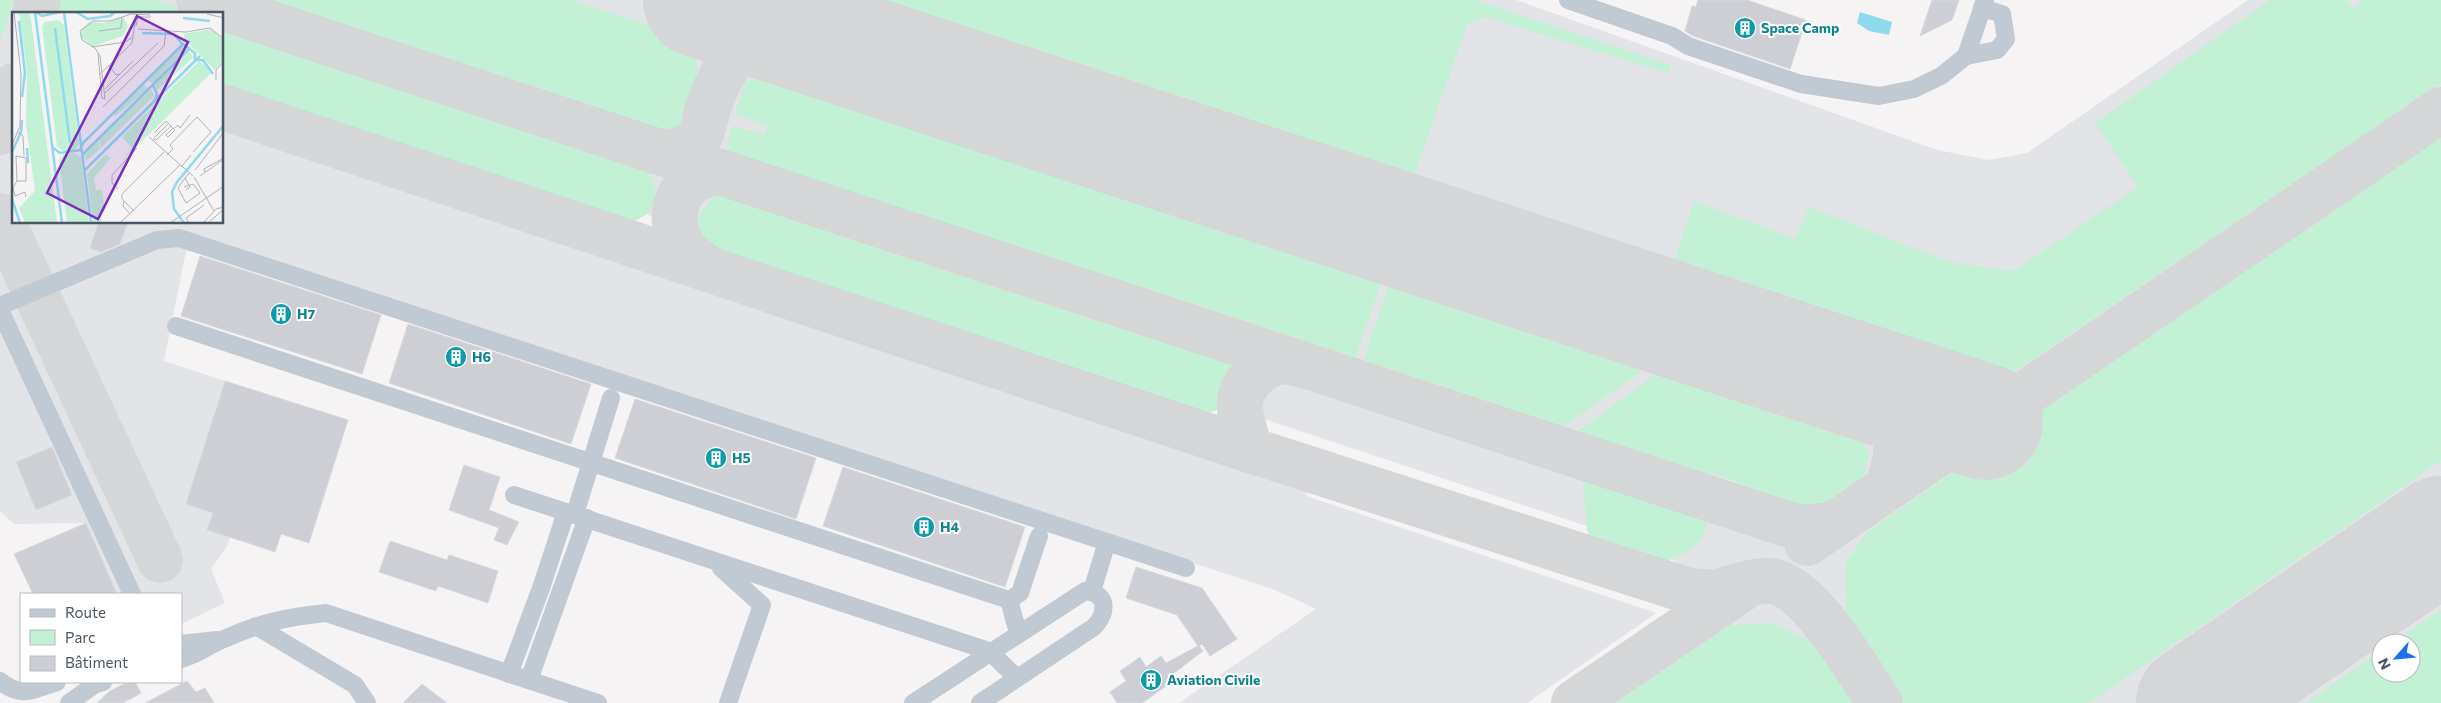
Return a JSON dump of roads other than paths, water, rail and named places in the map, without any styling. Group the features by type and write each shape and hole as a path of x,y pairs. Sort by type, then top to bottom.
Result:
{"lane":[{"path":"1568,0 1672,36 1688,46 1801,84 1879,96 1914,89 1941,76 1966,56 1997,50 2006,39 2002,14 1983,4 1966,56"},
{"path":"0,306 157,240 179,238 1186,568"},
{"path":"0,310 132,593"},
{"path":"176,326 1009,600"},
{"path":"529,680 611,398"},
{"path":"514,495 989,651 1017,678"},
{"path":"509,674 541,588 576,515"},
{"path":"1009,600 1020,593 1039,536"},
{"path":"1092,591 1107,542"},
{"path":"715,562 762,605 728,703"},
{"path":"913,703 989,651 1084,591 1092,591 1100,597 1104,607 1102,618 1094,627 980,703"},
{"path":"1009,600 1018,633"},
{"path":"182,659 195,655 222,639 284,617 326,613 598,703"},
{"path":"256,626 355,685 367,703"},
{"path":"182,644 222,639"},
{"path":"0,683 12,691 22,693 54,683"},
{"path":"0,683 8,703"},
{"path":"69,703 94,685 100,683"}],"water":[{"path":"1860,12 1892,22 1889,35 1869,31 1857,23"}],"place":[{"name":"Space Camp","path":"1745,28"},
{"name":"H7","path":"281,314"},
{"name":"H6","path":"456,357"},
{"name":"H5","path":"716,458"},
{"name":"H4","path":"924,527"},
{"name":"Aviation Civile","path":"1151,680"}]}
